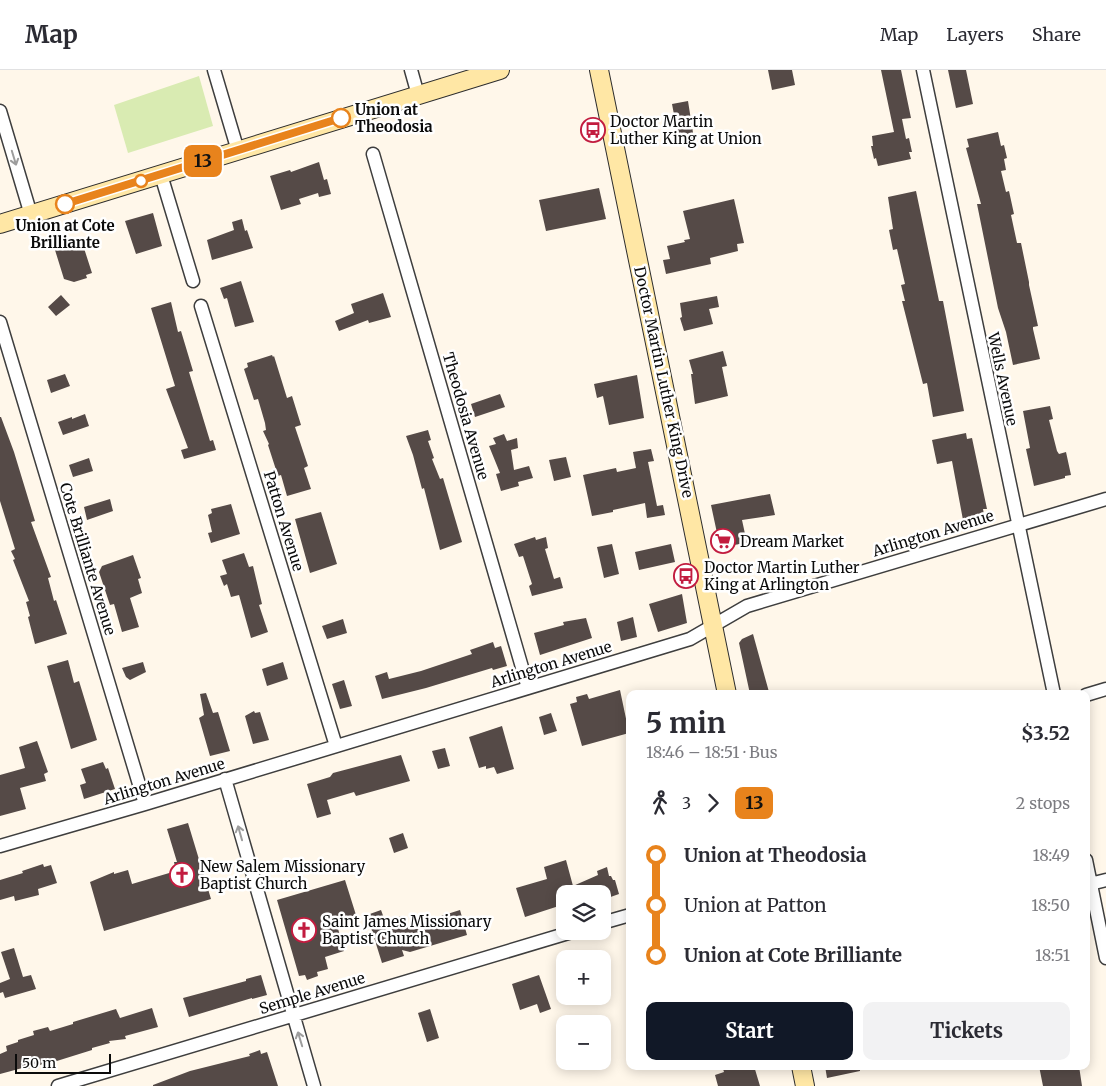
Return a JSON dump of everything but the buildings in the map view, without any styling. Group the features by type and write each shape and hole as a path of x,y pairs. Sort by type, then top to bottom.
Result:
{"main road":[{"path":"0,224 500,70"},
{"name":"Doctor Martin Luther King Drive","path":"598,70 726,690"},
{"path":"802,1070 805,1086"}],"street":[{"path":"214,70 238,151"},
{"path":"411,70 418,95"},
{"name":"Wells Avenue","path":"924,70 1017,525 1053,690"},
{"path":"0,112 31,215"},
{"name":"Theodosia Avenue","path":"374,154 528,688"},
{"path":"161,174 193,280"},
{"name":"Patton Avenue","path":"201,306 336,746"},
{"name":"Cote Brilliante Avenue","path":"0,322 145,804"},
{"name":"Arlington Avenue","path":"0,846 690,639 747,606 1106,499"},
{"path":"1090,694 1106,689"},
{"path":"225,779 314,1086"},
{"path":"1090,885 1106,880"},
{"path":"1090,889 1106,958"},
{"path":"611,920 626,916"},
{"name":"Semple Avenue","path":"58,1086 556,937"}],"green space":[{"path":"199,76 213,126 128,153 114,105"}],"bus line":[{"name":"13","path":"65,204 341,118"}],"place":[{"name":"Union at Theodosia","path":"341,118"},
{"name":"Doctor Martin Luther King at Union","path":"593,130"},
{"name":"Union at Cote Brilliante","path":"65,204"},
{"name":"Dream Market","path":"723,541"},
{"name":"Doctor Martin Luther King at Arlington","path":"686,576"},
{"name":"New Salem Missionary Baptist Church","path":"182,875"},
{"name":"Saint James Missionary Baptist Church","path":"304,930"}]}
